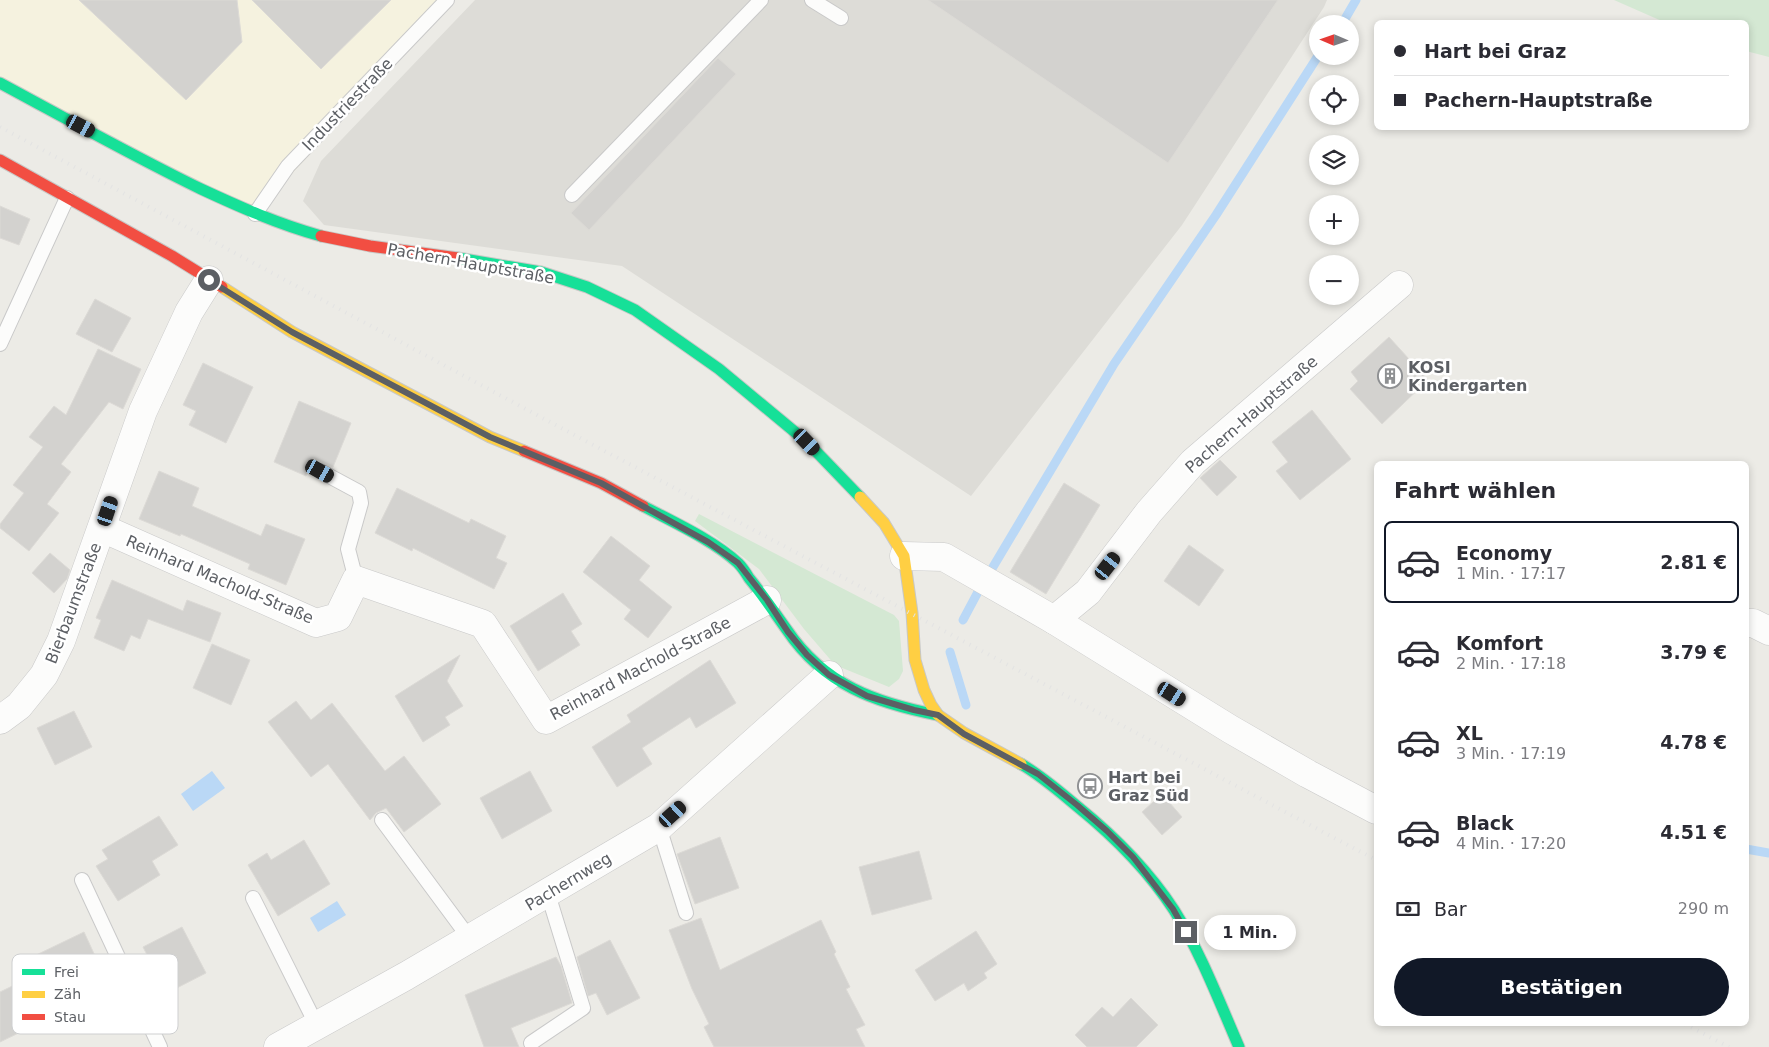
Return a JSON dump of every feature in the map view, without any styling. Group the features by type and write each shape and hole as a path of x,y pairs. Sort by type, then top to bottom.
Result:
{"main road":[{"name":"Pachern-Hauptstraße","path":"0,84 162,170 287,227 323,237 370,246 476,260 541,272 588,287 635,310 719,369 807,442 884,523 904,556 912,613 915,660 924,690 931,705 938,715 964,734 1038,774 1107,831 1133,857 1173,909 1193,944 1220,1000 1239,1047"},
{"path":"0,160 172,256 292,332 490,437 601,483 680,526 738,563 767,600 788,632 807,655 829,675 867,696 938,715"}],"street":[{"name":"Bierbaumstraße","path":"0,720 20,706 44,675 61,641 143,411 189,312 209,280"},
{"name":"Pachern-Hauptstraße","path":"1054,620 1088,592 1148,512 1193,462 1399,286"},
{"name":"Reinhard Machold-Straße","path":"102,528 316,624 338,617 356,580 483,624 546,720 767,600"},
{"path":"904,556 944,557 1054,620 1230,729 1374,809"},
{"path":"1749,623 1769,631"},
{"name":"Pachernweg","path":"278,1047 548,894 659,827 829,675"}],"lane":[{"name":"Industriestraße","path":"255,214 288,166 447,0"},
{"path":"572,195 761,0"},
{"path":"812,0 841,18"},
{"path":"0,344 4,327 68,198"},
{"path":"320,471 359,492 361,503 348,549 356,580"},
{"path":"382,820 470,939"},
{"path":"659,827 686,913"},
{"path":"82,880 117,954"},
{"path":"531,1043 583,1008 548,894"},
{"path":"253,898 317,1026"},
{"path":"154,1034 160,1047"}],"shaded area":[{"path":"0,0 452,0 255,214 0,83"},
{"path":"475,0 1327,0 1319,15 1309,15 1309,30 1182,225 971,496 622,266 324,225 303,201 321,161"}],"green space":[{"path":"1614,0 1769,0 1769,57 1749,52 1749,20 1659,20"},
{"path":"699,514 894,615 899,621 903,671 899,679 889,687 835,665 804,629 759,569 695,521"}],"water":[{"path":"212,771 225,788 193,811 181,794"},
{"path":"337,901 346,915 318,932 310,918"}],"building":[{"path":"79,0 237,0 242,42 186,100"},
{"path":"252,0 391,0 321,69"},
{"path":"928,0 1278,0 1168,163"},
{"path":"718,58 736,74 589,230 571,213"},
{"path":"0,206 30,219 19,245 0,238"},
{"path":"95,299 131,318 112,352 76,334"},
{"name":"KOSI Kindergarten","path":"1389,337 1428,380 1382,424 1350,389 1358,381 1351,372"},
{"path":"98,349 141,369 123,409 109,402 61,464 71,472 47,504 59,513 29,551 0,528 0,524 24,493 13,485 43,447 29,437 54,406 66,415"},
{"path":"203,363 253,387 226,443 189,425 196,411 183,405"},
{"path":"299,401 351,423 333,467 313,458 306,476 274,462"},
{"path":"1312,410 1351,459 1300,500 1276,471 1288,462 1272,442"},
{"path":"1220,460 1237,477 1217,496 1200,478"},
{"path":"159,471 199,488 192,506 261,536 266,524 305,539 286,585 248,569 250,564 181,534 180,536 139,519"},
{"path":"1064,483 1100,505 1046,594 1010,572"},
{"path":"397,488 469,523 471,519 506,536 496,558 507,563 494,589 413,548 412,551 375,533"},
{"path":"611,536 650,566 639,580 672,607 648,638 624,619 631,610 583,572"},
{"path":"1189,545 1224,570 1199,606 1164,581"},
{"path":"50,553 70,570 67,579 54,593 32,573"},
{"path":"112,580 183,611 187,600 221,613 210,642 148,619 140,639 131,635 124,651 94,638 101,620 96,618"},
{"path":"563,593 582,624 571,631 580,645 538,671 510,626"},
{"path":"212,644 250,660 231,705 193,688"},
{"path":"460,655 447,681 463,706 445,717 450,725 423,742 395,696"},
{"path":"710,660 736,703 696,728 690,717 642,748 652,764 617,787 592,747 631,722 627,715"},
{"path":"296,701 311,720 332,703 385,771 404,756 441,804 404,832 386,808 376,813 370,820 328,764 311,777 268,722"},
{"path":"74,711 92,747 55,765 37,728"},
{"path":"530,771 552,811 502,839 480,798"},
{"path":"1162,794 1182,817 1162,835 1142,812"},
{"path":"159,816 178,845 152,861 160,875 118,901 96,866 108,859 102,850"},
{"path":"720,837 739,888 695,904 677,854"},
{"path":"304,840 330,884 278,916 248,865 267,853 271,860"},
{"path":"919,851 932,899 872,915 859,867"},
{"path":"701,918 720,970 821,920 836,952 834,954 850,987 846,989 865,1025 856,1029 865,1047 714,1047 704,1027 709,1024 692,989 669,930"},
{"path":"182,927 206,973 178,987 178,954 147,954 143,947"},
{"path":"976,931 997,964 984,973 987,978 968,991 964,983 935,1001 915,970"},
{"path":"84,932 94,954 38,954"},
{"path":"610,940 640,998 607,1015 596,993 588,996 577,957"},
{"path":"556,957 561,966 572,1003 511,1028 519,1047 484,1047 465,995"},
{"path":"12,986 12,1034 17,1034 0,1042 0,992"},
{"path":"1131,998 1158,1025 1136,1047 1087,1047 1075,1035 1102,1007 1113,1017"}],"waterway":[{"path":"1347,15 1356,0"},
{"path":"990,572 1114,364 1216,215 1312,65"},
{"path":"963,620 979,590"},
{"path":"950,652 966,705"},
{"path":"1749,850 1769,853"}],"railway":[{"path":"0,127 550,422 1374,859"},
{"path":"1689,1026 1729,1047"}],"traffic: fast":[{"path":"0,83 201,189 260,215 321,236"},
{"path":"458,258 541,272 587,287 635,310 719,369 807,442 860,497"},
{"path":"643,506 705,539 738,563 802,649 817,665 835,678 853,689 873,697 938,715"},
{"path":"1021,764 1051,784 1092,818 1130,855 1164,895 1193,943 1239,1047"}],"traffic: slow":[{"path":"222,287 292,332 490,437 524,451"},
{"path":"860,497 884,523 904,556 912,613 915,660 924,690 931,705 938,715 964,733 1021,764"}],"traffic: jam":[{"path":"0,160 172,256 222,287"},
{"path":"321,236 370,246 458,258"},
{"path":"524,451 601,483 643,506"}],"place":[{"name":"KOSI Kindergarten","path":"1390,376"},
{"name":"Hart bei Graz Süd","path":"1090,786"}],"route":[{"path":"209,280 292,332 490,437 601,483 708,542 738,563 767,600 788,632 807,655 829,675 867,696 938,715 964,734 1038,774 1077,805 1133,857 1173,909 1186,932"}]}
